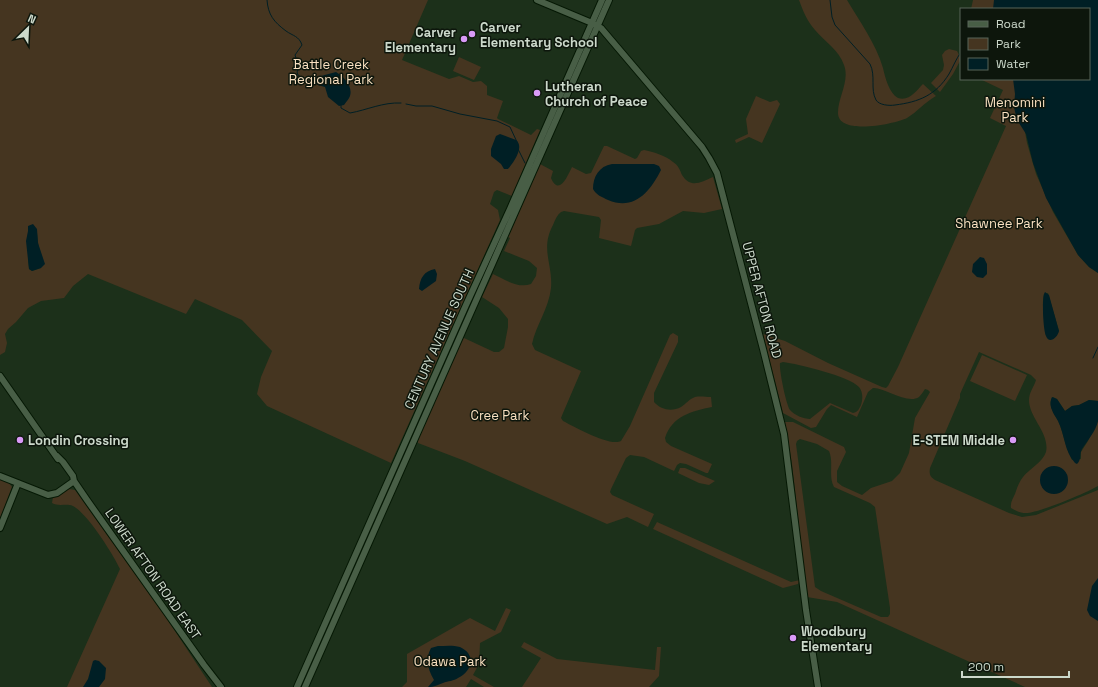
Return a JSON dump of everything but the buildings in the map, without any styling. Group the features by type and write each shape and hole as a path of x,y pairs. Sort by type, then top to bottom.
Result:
{"main road":[{"name":"UPPER AFTON ROAD","path":"537,0 595,24 702,146 712,163 719,180 783,425 803,586 818,687"},
{"name":"CENTURY AVENUE SOUTH","path":"305,687 595,24 602,0"},
{"name":"CENTURY AVENUE SOUTH","path":"297,687 595,24 609,0"},
{"name":"LOWER AFTON ROAD EAST","path":"0,376 57,456 70,471 74,481 220,687"},
{"path":"0,476 50,495 57,493 74,481"},
{"path":"0,528 18,484"}],"green space":[{"name":"Battle Creek Regional Park","path":"0,0 428,0 402,60 449,79 459,76 473,82 481,81 487,86 487,95 503,101 497,118 498,119 531,135 537,129 540,130 512,196 497,190 494,192 490,204 498,210 500,220 391,463 267,406 257,394 261,377 272,351 242,320 195,299 186,314 88,274 73,286 64,298 41,301 28,308 5,334 7,343 5,352 0,355","holes":["37,233 41,268 32,271 29,269 28,260"]},
{"path":"799,0 847,0 872,42 880,59 888,84 895,96 902,99 909,97 923,84 936,96 907,118 891,123 857,126 847,124 840,120 838,113 846,77 844,65 835,50 810,23"},
{"path":"973,0 1083,0 1079,8 971,8"},
{"path":"949,49 957,51 960,61 953,74 940,92 931,83 943,70 944,65 942,55"},
{"path":"459,57 481,67 474,80 453,71"},
{"path":"982,80 1048,80 1025,132 1027,143 1036,174 1053,212 1078,255 1089,267 1098,273 1098,401 1089,400 1079,405 1072,406 1065,411 1057,399 1053,397 1051,405 1072,460 1081,459 1081,452 1098,421 1098,486 1041,510 1022,513 1011,508 1018,485 1026,474 1042,459 1046,452 1045,438 1032,413 1029,400 1036,380 1031,375 979,352 930,468 930,474 935,480 1009,513 1022,517 1036,515 1098,490 1098,687 1025,687 837,602 807,597 792,464 785,422 793,422 844,447 846,452 837,471 837,482 842,486 862,495 871,488 892,481 900,473 909,453 915,418 930,392 925,389 919,397 908,399 878,388 873,388 868,392 857,417 831,405 816,427 811,428 783,413 763,334 785,341 828,363 882,387 886,388 888,386 898,367 1006,126 990,118 1003,90","holes":["1048,293 1059,331 1046,336 1043,304 1044,294","783,362 800,365 835,375 853,383 859,387 862,393 862,403 859,409 853,413 830,403 810,419 792,412 787,401 782,379 780,363","800,439 817,444 829,451 831,460 831,478 834,487 870,503 875,507 890,608 890,614 888,617 881,617 815,587 796,444"]},
{"path":"756,96 770,102 777,100 780,104 762,143 749,137 736,143 735,140 748,134 746,119"},
{"name":"Cree Park","path":"604,146 635,159 641,151 644,150 663,156 675,163 682,175 689,182 696,183 713,177 722,209 704,213 683,211 659,224 637,228 635,230 631,246 599,238 601,220 599,217 564,211 557,216 547,242 551,279 550,295 532,344 535,350 581,371 561,418 563,421 601,439 616,442 621,441 630,426 670,335 673,333 678,336 678,342 654,393 654,402 660,407 670,410 678,409 695,397 711,397 712,407 697,410 684,416 672,424 665,438 666,442 671,446 712,464 708,473 686,464 680,463 674,471 644,457 630,455 626,458 610,492 612,495 654,514 648,527 627,517 607,524 465,461 418,443 417,440 462,339 464,338 494,352 499,352 504,348 508,319 499,308 482,297 493,274 511,283 521,285 531,284 536,276 537,268 529,261 504,251 510,238 508,237 540,164 553,171 551,178 554,183 560,185 566,179 572,167 586,174 591,173"},
{"path":"982,355 1027,375 1015,401 970,381"},
{"path":"680,468 685,468 715,481 709,485 699,483 678,473"},
{"path":"0,479 9,483 12,487 0,519"},
{"path":"69,489 75,490 163,613 212,687 67,687 120,569 99,534 79,510 70,505 57,505 52,503 53,497"},
{"path":"657,522 791,582 800,580 798,584 783,588 653,529"},
{"name":"Odawa Park","path":"506,608 511,610 501,632 480,643 479,664 473,675 494,687 484,687 471,679 466,687 402,687 407,682 407,654 470,618 495,631"},
{"path":"524,642 557,659 655,670 657,647 661,647 659,676 649,687 522,687 541,658 521,647"}],"water":[{"path":"994,0 1098,0 1098,273 1089,267 1078,255 1046,198 1033,163 1026,134 1016,116 1014,107 1015,94 1013,80 1090,80 1090,8 993,8"},
{"path":"336,72 347,82 351,92 350,97 344,105 339,106 328,97 325,87 318,85 315,82 321,76"},
{"path":"500,134 516,140 519,147 519,151 513,163 508,169 504,169 501,164 491,156 491,149 496,136"},
{"path":"654,164 659,166 661,170 652,186 640,197 626,203 617,203 601,197 593,189 594,180 600,170 607,165"},
{"path":"33,224 37,229 38,243 45,264 41,268 32,271 29,269 26,241 28,226"},
{"path":"980,257 984,258 987,264 987,274 983,278 977,277 972,272 973,264"},
{"path":"435,269 437,274 436,281 422,291 419,289 420,282 425,273"},
{"path":"1045,292 1049,295 1059,331 1055,338 1051,340 1047,339 1044,327 1043,303"},
{"path":"1052,397 1057,399 1065,411 1072,406 1079,405 1089,400 1098,401 1097,425 1082,449 1077,464 1071,458 1058,421 1052,411 1050,404"},
{"path":"1054,466 1064,470 1068,480 1064,490 1054,494 1044,490 1040,480 1044,470"},
{"path":"1098,578 1098,621 1090,616 1087,610 1092,586"},
{"path":"438,646 460,647 469,654 471,663 467,671 456,679 428,687 434,680 429,668 428,656 431,648"},
{"path":"93,661 99,661 106,668 105,679 99,687 83,687 88,679"}],"waterway":[{"path":"267,0 270,14 275,21 301,42 302,45 295,55 301,63 297,72 298,75 304,79"},
{"path":"830,0 832,17 835,25 870,64 873,73 874,96 877,102 887,105 904,104 912,102 933,92 949,74 960,54"},
{"path":"341,105 341,108 350,113 381,105 401,103"},
{"path":"406,104 416,106 432,106 460,114 497,121 510,127 517,142"},
{"path":"518,149 525,163"},
{"path":"1093,358 1098,347"}],"place":[{"name":"Carver Elementary School","path":"472,34"},
{"name":"Carver Elementary","path":"464,39"},
{"name":"Lutheran Church of Peace","path":"537,93"},
{"name":"Londin Crossing","path":"20,440"},
{"name":"E-STEM Middle","path":"1013,440"},
{"name":"Woodbury Elementary","path":"793,638"}],"park label":[{"name":"Menomini Park","path":"1015,110"},
{"name":"Shawnee Park","path":"999,223"}]}
